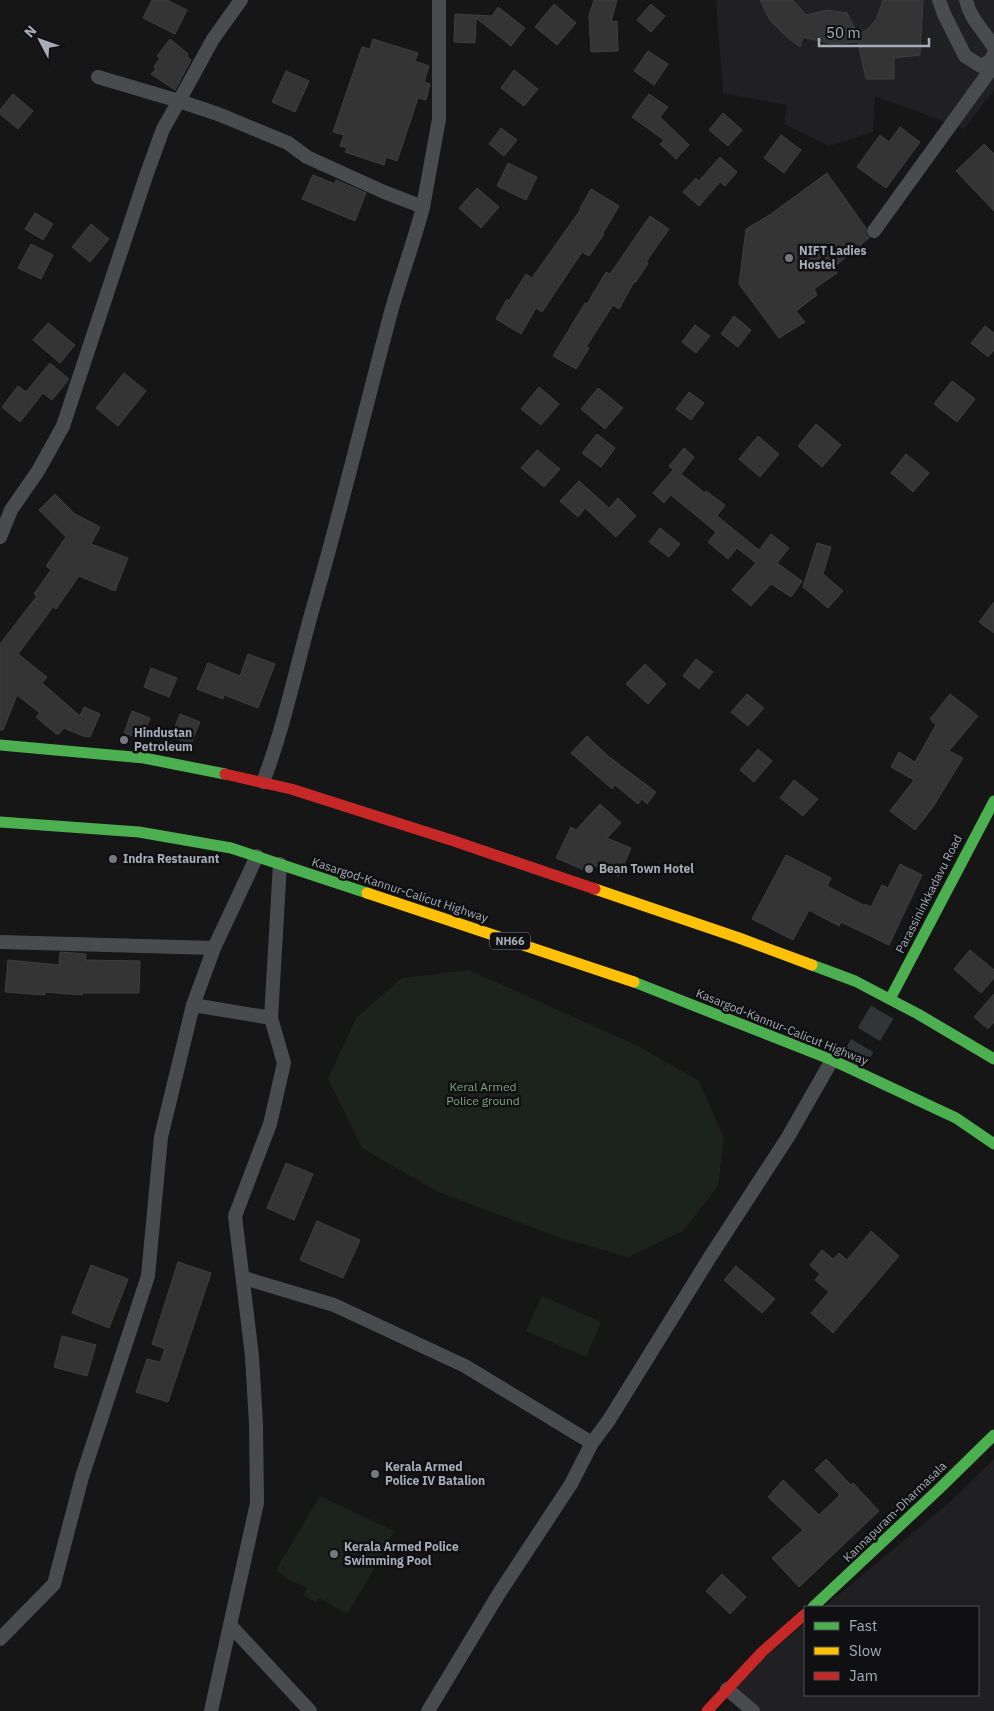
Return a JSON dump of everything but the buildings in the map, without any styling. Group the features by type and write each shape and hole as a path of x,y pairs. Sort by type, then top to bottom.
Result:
{"main road":[{"path":"0,745 144,758 291,789 451,840 740,938 855,981 994,1059"},
{"name":"Parassininkkadavu Road","path":"890,999 994,801"},
{"name":"Kasargod-Kannur-Calicut Highway","path":"0,822 139,832 231,848 257,856 628,980 832,1060 956,1118 994,1144"},
{"name":"Kannapuram-Dharmasala","path":"814,1606 994,1435"},
{"path":"707,1711 762,1652 804,1615"}],"street":[{"path":"0,537 11,510 38,472 63,426 163,129 213,39 241,0"},
{"path":"263,782 274,754 297,664 350,477 392,310 414,243 423,207 439,119 439,0"},
{"path":"939,0 965,56 981,66 990,61 994,54"},
{"path":"966,0 974,21 990,40 994,48"},
{"path":"874,231 994,65"},
{"path":"98,76 218,114 288,143 307,157 384,192 423,207"},
{"path":"0,1639 54,1584 82,1477 147,1281 161,1137 193,1005 214,948 257,856"},
{"path":"211,1711 256,1503 256,1424 252,1356 235,1216 270,1124 284,1064 272,1018 280,864"},
{"path":"0,942 214,948"},
{"path":"193,1005 272,1018"},
{"path":"428,1711 498,1595 571,1484 592,1443 619,1405 710,1257 763,1176 812,1097 832,1060"},
{"path":"244,1278 334,1305 465,1366 592,1443"},
{"path":"230,1625 310,1711"},
{"path":"727,1689 753,1711"}],"shaded area":[{"path":"716,0 994,0 994,90 964,129 875,96 873,132 829,146 784,124 787,105 723,93"},
{"path":"994,1459 994,1711 753,1711 727,1689 804,1624 804,1696 979,1696 979,1606 825,1606 952,1500"}],"green space":[{"name":"Keral Armed Police ground","path":"469,970 638,1046 699,1081 724,1138 718,1186 683,1231 628,1257 558,1237 438,1192 362,1148 328,1079 356,1018 402,978"},
{"path":"542,1296 601,1322 586,1357 526,1331"},
{"name":"Kerala Armed Police Swimming Pool","path":"320,1496 394,1531 379,1561 347,1614 319,1598 315,1602 303,1595 307,1588 288,1579 276,1570"}],"tunnel":[{"path":"849,1068 890,999"}],"traffic: fast":[{"path":"0,745 144,758 225,774"},
{"path":"890,999 994,801"},
{"path":"0,822 139,832 231,848 367,893"},
{"path":"812,965 855,981 918,1014 994,1059"},
{"path":"634,982 832,1060 956,1118 994,1144"},
{"path":"814,1606 994,1435"}],"traffic: slow":[{"path":"595,889 812,965"},
{"path":"367,893 634,982"}],"traffic: jam":[{"path":"225,774 291,789 451,840 595,889"},
{"path":"707,1711 762,1652 804,1615"}],"place":[{"name":"NIFT Ladies Hostel","path":"789,258"},
{"name":"Hindustan Petroleum","path":"124,740"},
{"name":"Indra Restaurant","path":"113,859"},
{"name":"Bean Town Hotel","path":"589,869"},
{"name":"Kerala Armed Police IV Batalion","path":"375,1474"},
{"name":"Kerala Armed Police Swimming Pool","path":"334,1554"}]}
